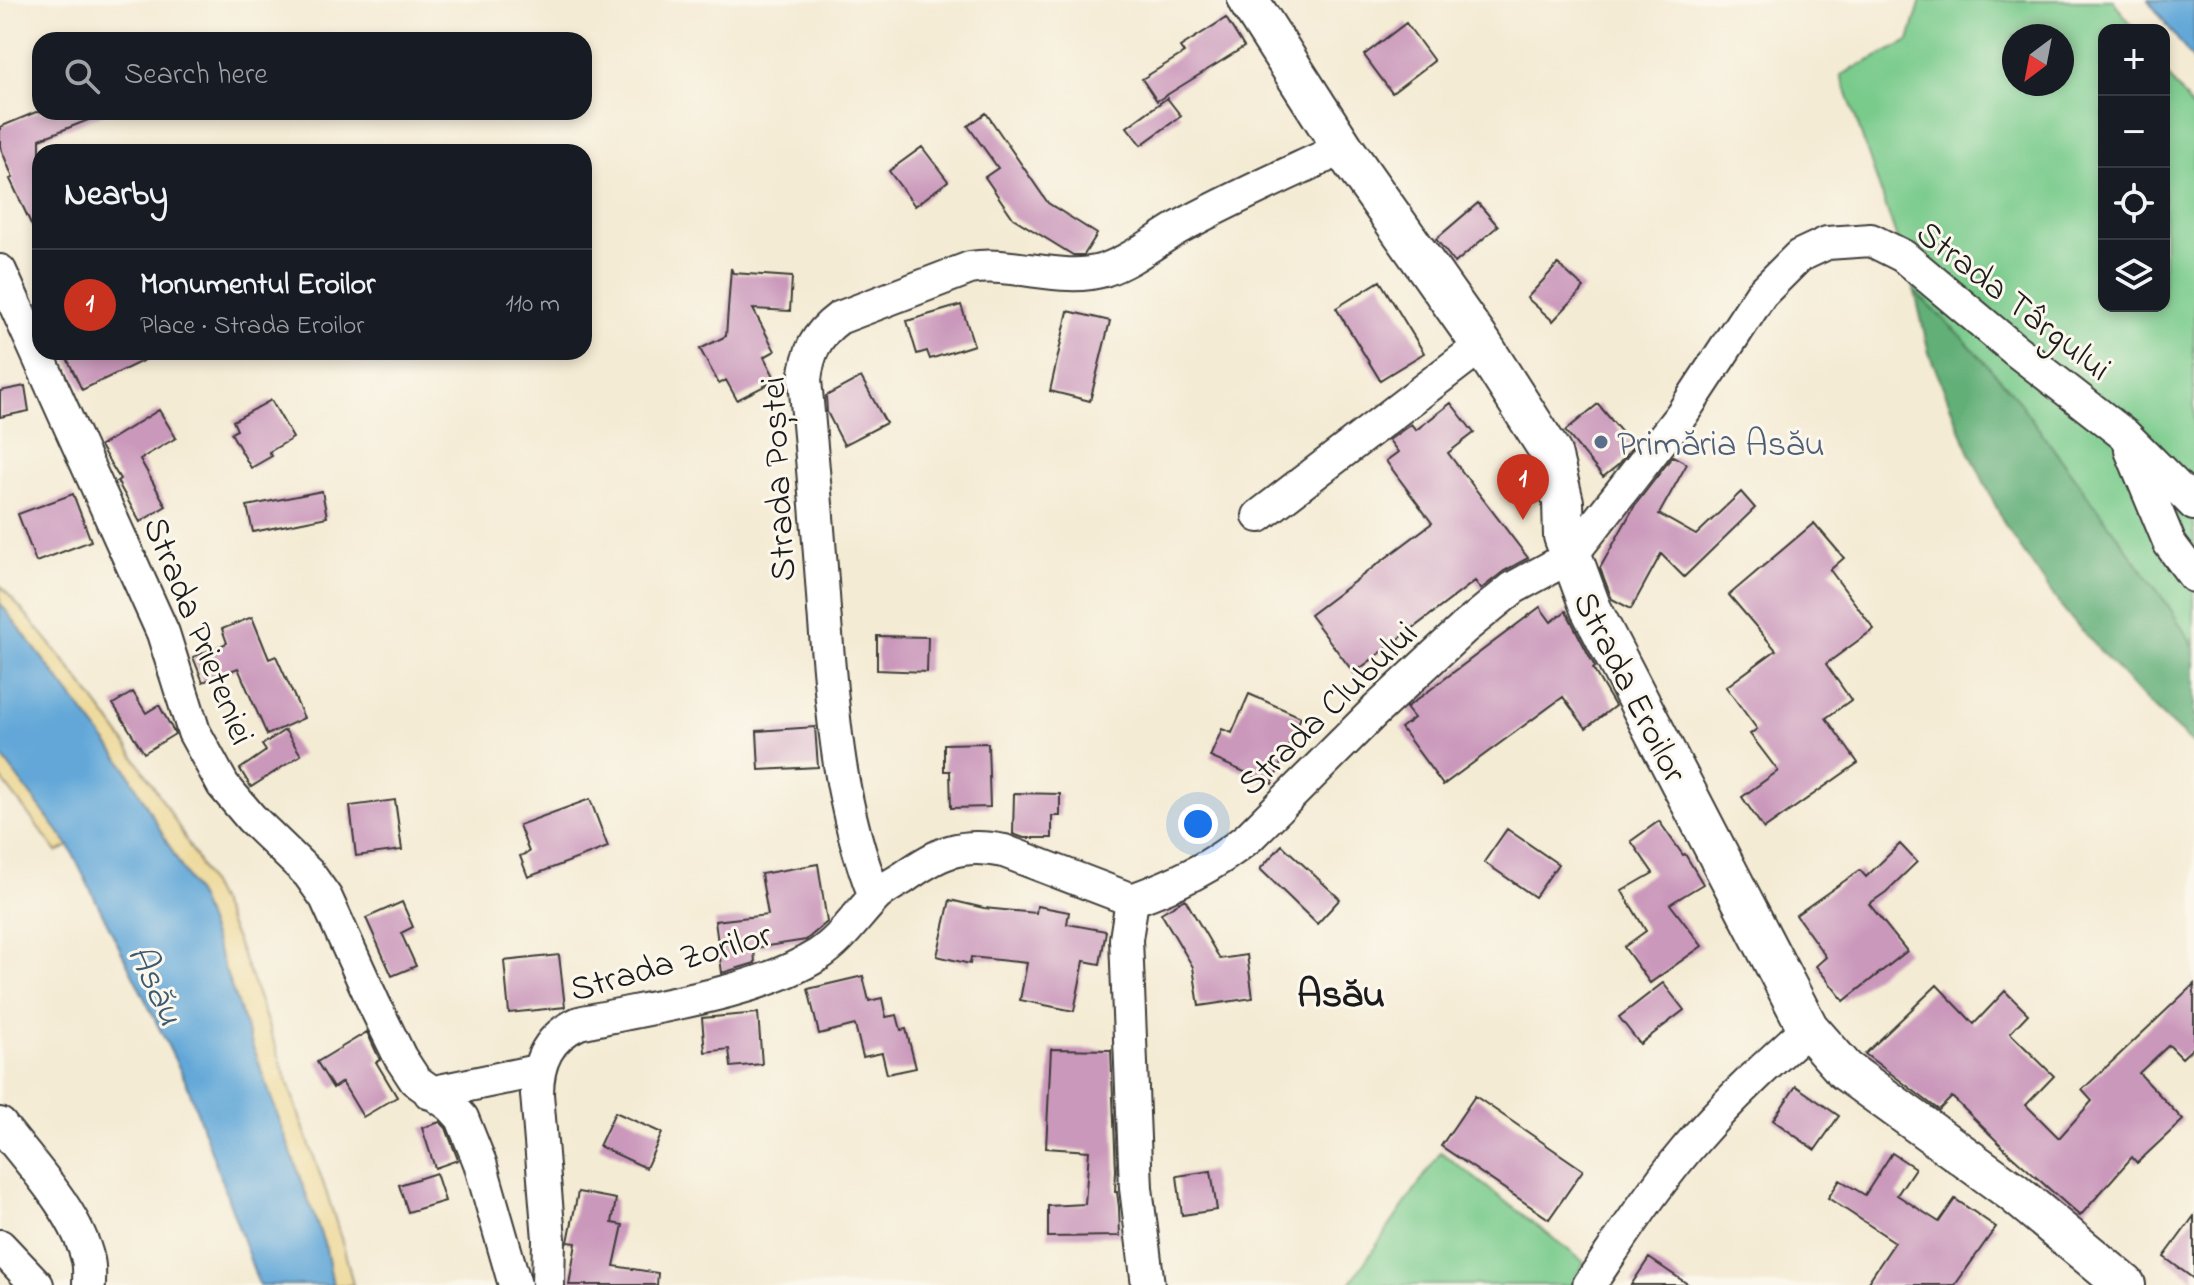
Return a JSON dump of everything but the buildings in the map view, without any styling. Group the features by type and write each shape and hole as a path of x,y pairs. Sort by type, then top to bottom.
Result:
{"main road":[{"name":"Strada Eroilor","path":"1248,0 1343,148 1482,345 1551,453 1563,502 1564,536 1591,609 1808,1028 1845,1070 2013,1192 2125,1285"}],"street":[{"name":"Strada Poștei","path":"875,896 846,798 832,711 805,380 814,342 825,328 839,318 970,268 990,265 1083,274 1103,271 1222,205 1343,148"},
{"name":"Strada Târgului","path":"1570,557 1682,414 1761,294 1799,256 1827,243 1871,240 1903,256 2014,349 2126,436 2194,504"},
{"name":"Strada Prieteniei","path":"0,271 32,342"},
{"path":"1259,516 1482,345"},
{"name":"Strada Prieteniei","path":"40,360 163,633 194,732 223,785 251,818 309,874 326,898 400,1057 415,1080 451,1106 462,1118 480,1163 515,1285"},
{"path":"2126,436 2170,544 2194,576"},
{"name":"Strada Clubului","path":"1132,900 1179,883 1227,856 1464,628 1513,588 1570,557"},
{"name":"Strada Zorilor","path":"537,1071 542,1056 555,1040 579,1023 696,998 795,968 836,940 875,896 926,861 946,852 982,847 1027,859 1132,900"},
{"path":"1132,900 1126,939 1136,1188 1148,1285"},
{"path":"1589,1285 1653,1190 1698,1136 1751,1079 1808,1028"},
{"path":"430,1093 537,1071 549,1239 548,1285"},
{"path":"0,1124 62,1206 80,1237 89,1261 89,1285"},
{"path":"0,1246 37,1285"}],"green space":[{"path":"1921,0 2113,0 2131,24 2098,24 2098,312 2170,312 2170,78 2194,111 2194,648 2168,605 1961,336 1915,292 1841,75 1909,41"},
{"path":"1915,292 2011,391 2168,605 2194,648 2194,745 2144,699 2064,611 2005,525 1969,451 1929,353"},
{"path":"1441,1152 1584,1262 1573,1285 1349,1285"}],"sand":[{"path":"0,585 61,656 117,731 169,810 214,892 259,1000 328,1198 353,1285 333,1285 326,1249 200,901 124,765 0,603"},
{"path":"0,754 69,846 57,852 0,777"}],"water":[{"path":"2148,0 2194,0 2194,61 2170,29 2170,24 2166,24"},
{"path":"0,603 124,765 200,901 326,1249 333,1285 259,1285 187,1084 69,846 0,754"}],"place":[{"name":"Primăria Asău","path":"1601,442"},
{"name":"Monumentul Eroilor","path":"1523,520"}],"district":[{"name":"Asău","path":"1341,992"}]}
